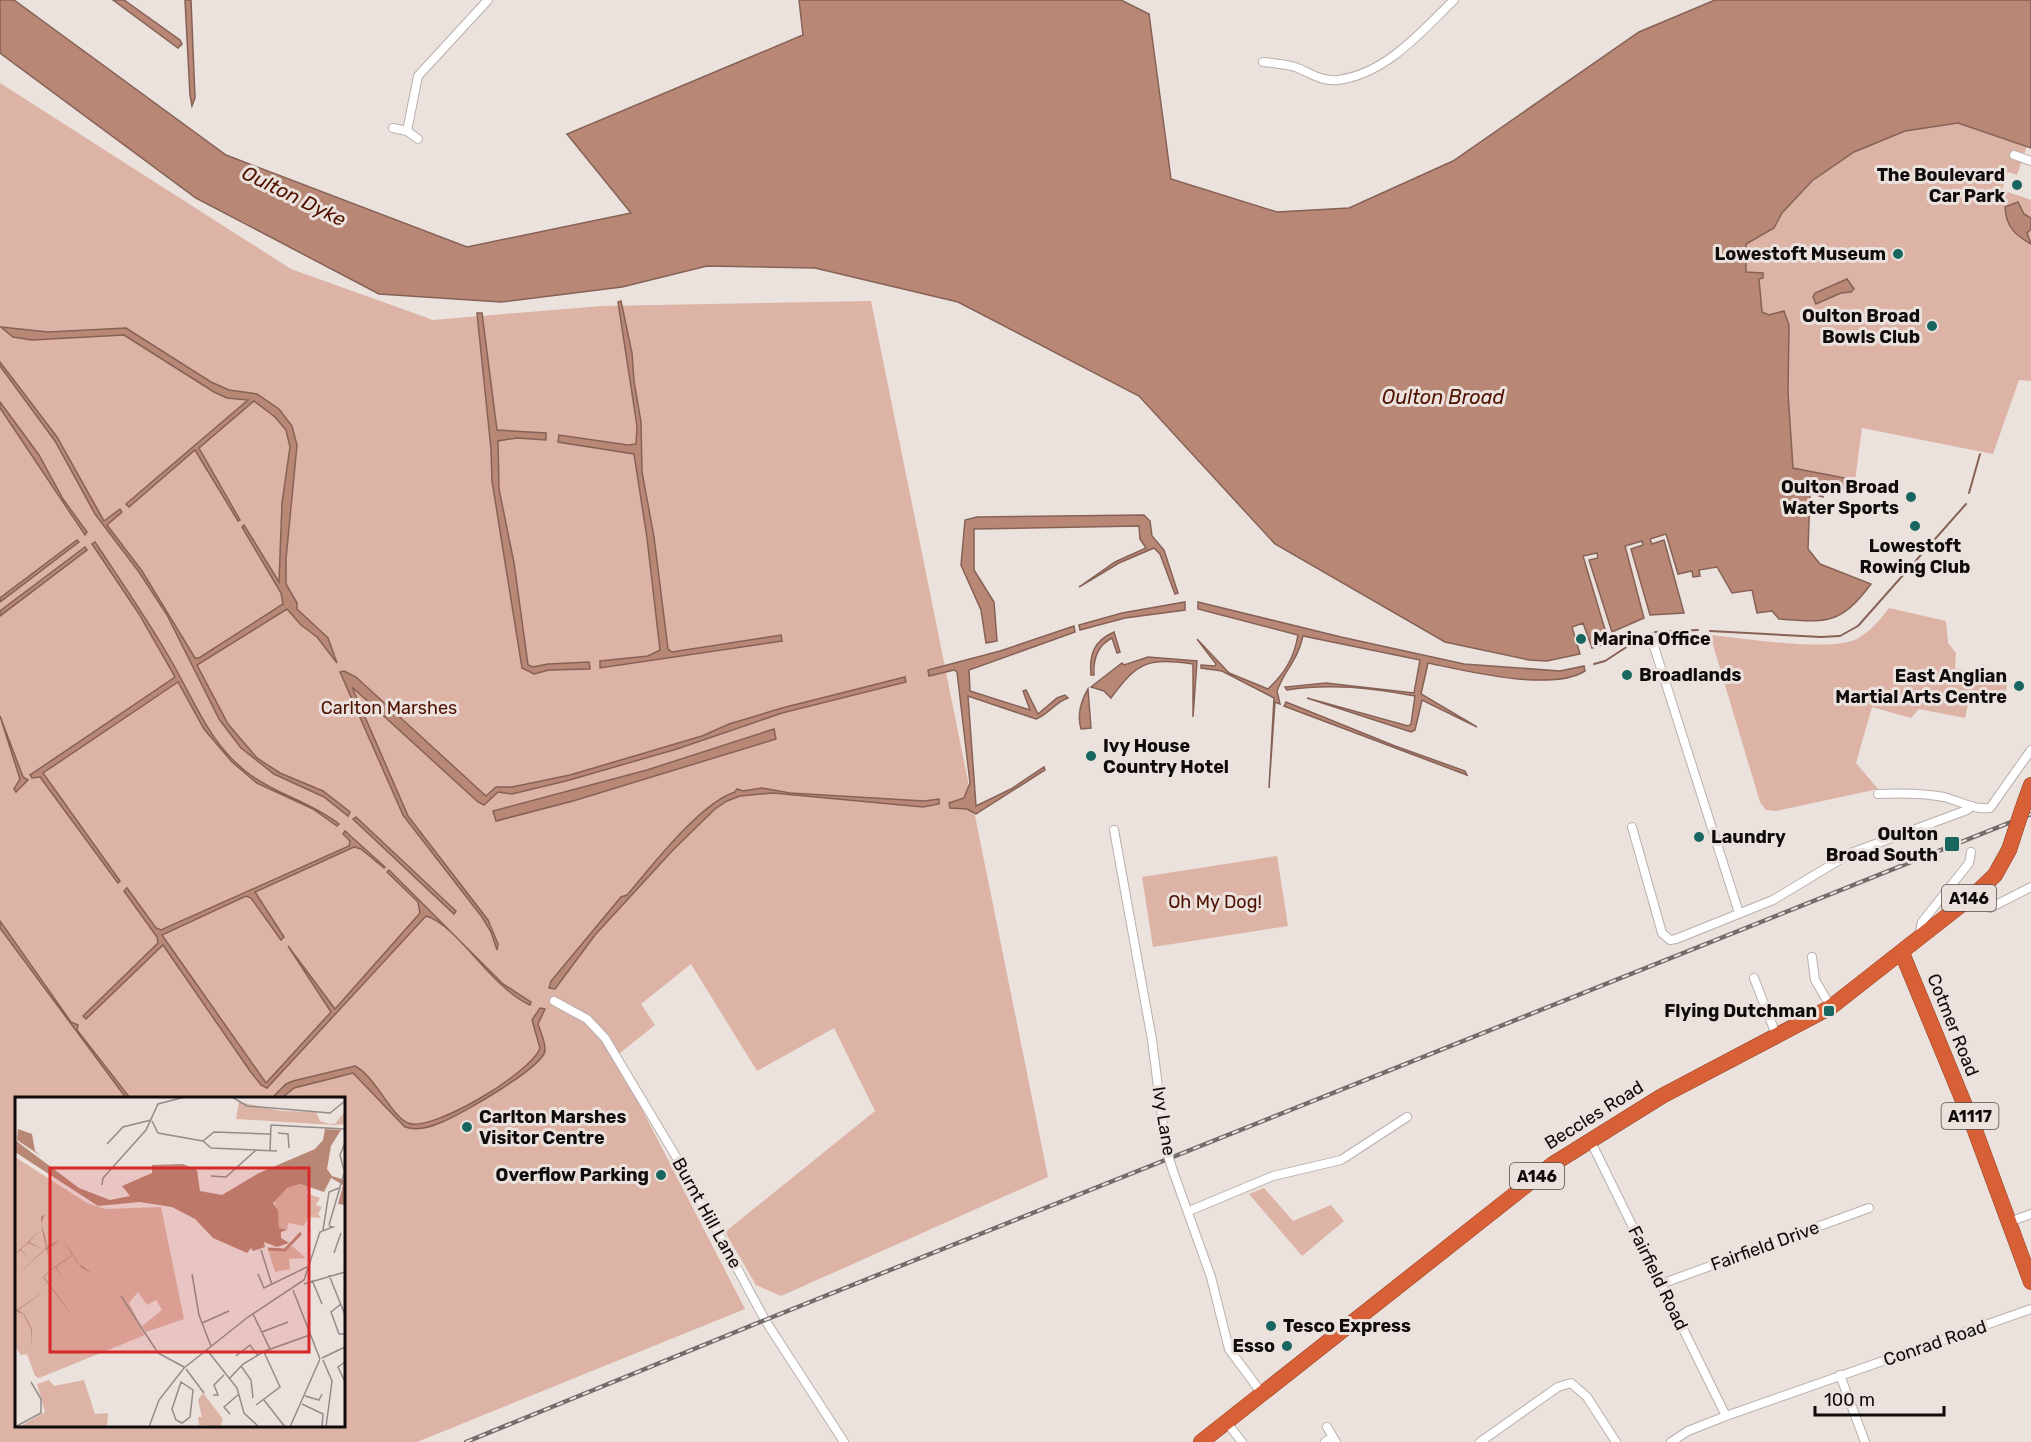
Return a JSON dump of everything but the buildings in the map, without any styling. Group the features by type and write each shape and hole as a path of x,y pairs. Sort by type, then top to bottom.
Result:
{"highway":[{"name":"A146","path":"1919,938 1995,875 2009,850 2031,786"},
{"name":"Beccles Road","path":"1201,1442 1497,1207 1590,1140 1699,1075 1776,1037 1831,1006 1919,938"},
{"name":"Cotmer Road","path":"1902,953 1973,1125 2031,1282"}],"street":[{"path":"406,131 418,76 488,0"},
{"path":"1263,62 1294,67 1310,76 1338,80 1381,65 1417,36 1454,0"},
{"path":"393,128 406,131 418,139"},
{"path":"2014,155 2031,161"},
{"path":"1651,637 1739,913"},
{"path":"1878,794 1918,794 1980,809 1990,808 2031,750"},
{"path":"1632,827 1666,937 1676,939 1773,900 1851,853 1967,810 1972,806"},
{"name":"Ivy Lane","path":"1114,830 1152,1040 1166,1149 1214,1284 1233,1357 1263,1395"},
{"name":"Beccles Road","path":"1919,938 1922,922 1969,863 1971,852"},
{"path":"1990,908 2031,887"},
{"path":"1812,957 1815,980 1831,1006"},
{"path":"1754,978 1776,1037"},
{"name":"Burnt Hill Lane","path":"554,1001 587,1019 605,1038 687,1175 765,1320 844,1442"},
{"path":"1188,1211 1273,1176 1341,1160 1407,1117"},
{"name":"Fairfield Road","path":"1590,1140 1726,1416"},
{"name":"Fairfield Drive","path":"1661,1284 1869,1208"},
{"path":"2009,1222 2031,1214"},
{"name":"Conrad Road","path":"1674,1441 1688,1431 1726,1416 2031,1309"},
{"path":"1840,1375 1865,1442"},
{"path":"1480,1442 1558,1387 1571,1383 1587,1397 1616,1442"},
{"path":"1227,1423 1242,1442"},
{"path":"1325,1442 1335,1439 1327,1427"}],"green space":[{"name":"Carlton Marshes","path":"0,83 291,269 433,320 602,306 871,301 1048,1177 781,1296 756,1285 725,1232 875,1111 834,1028 757,1071 691,964 641,1004 655,1025 615,1057 745,1309 417,1442 0,1442"},
{"path":"1958,123 2027,146 2017,175 2008,172 2002,190 2031,200 2031,381 2019,380 1993,454 1862,428 1855,480 1793,469 1788,393 1789,325 1762,312 1759,279 1762,273 1746,273 1746,244 1774,228 1782,213 1812,182 1854,152 1905,131"},
{"path":"1889,608 1946,621 1948,643 1956,653 1955,668 2008,680 2004,701 1970,695 1965,718 1919,709 1911,718 1872,707 1856,763 1878,789 1776,811 1766,810 1760,802 1710,635 1787,643 1847,642 1859,638 1868,631"},
{"name":"Oh My Dog!","path":"1277,856 1288,926 1153,947 1142,877"},
{"path":"1264,1188 1293,1221 1331,1205 1344,1221 1302,1256 1249,1194"}],"water":[{"name":"Oulton Broad","path":"0,0 14,0 226,155 467,247 631,213 567,134 803,35 799,0 1121,0 1149,14 1171,179 1277,212 1349,208 1453,161 1639,32 1715,0 2031,0 2031,148 1958,123 1905,131 1854,152 1812,181 1782,213 1774,228 1746,244 1746,272 1763,273 1763,278 1759,279 1762,312 1769,315 1784,311 1789,325 1788,393 1793,468 1855,480 1851,490 1812,483 1811,488 1824,492 1823,497 1810,493 1808,549 1820,564 1871,584 1851,607 1832,618 1810,621 1779,619 1772,611 1757,613 1752,590 1732,593 1717,567 1699,570 1700,576 1693,577 1692,571 1678,574 1666,534 1650,539 1652,544 1664,540 1684,613 1650,615 1631,549 1643,545 1642,541 1625,546 1644,618 1612,632 1589,560 1598,558 1597,553 1583,556 1609,643 1592,648 1583,623 1572,627 1580,654 1547,661 1529,660 1445,642 1275,544 1139,396 958,302 815,268 707,266 622,287 501,302 379,294 196,198 0,53"},
{"path":"113,0 124,0 180,40 182,44 178,48"},
{"path":"185,0 191,0 195,98 192,106 190,95"},
{"path":"2018,202 2024,214 2031,218 2031,229 2027,233 2031,244 2016,234 2007,220 2005,207"},
{"path":"1847,279 1854,289 1851,292 1841,293 1816,304 1813,297 1815,293"},
{"path":"621,301 632,353 641,422 642,472 654,537 668,649 672,652 781,635 782,641 600,668 600,661 648,656 660,650 647,538 634,454 558,442 559,435 628,445 636,444 637,426 618,302"},
{"path":"477,313 482,313 497,430 546,433 546,440 517,438 498,441 499,489 514,563 528,665 533,667 589,662 590,669 549,670 534,674 522,668 492,481 491,449"},
{"path":"1,327 48,332 126,328 211,382 229,390 257,394 279,409 292,426 297,445 286,559 286,584 297,603 297,609 328,638 337,663 317,637 301,625 287,609 197,665 228,724 257,758 280,773 323,791 350,812 348,816 324,797 274,774 241,748 219,719 167,615 139,572 95,514 55,441 0,366 0,362 57,437 104,521 120,509 122,512 107,525 142,571 195,658 199,658 283,604 281,593 242,527 244,525 279,582 282,503 290,447 286,430 275,417 254,401 199,448 240,520 238,521 195,450 129,507 126,504 248,400 227,398 214,392 124,335 32,340 13,337"},
{"path":"0,402 39,455 63,499 87,532 85,535 0,408"},
{"path":"1144,515 1150,521 1152,536 1164,550 1178,593 1175,594 1160,554 1154,548 1119,563 1079,587 1115,562 1146,548 1140,539 1139,526 974,529 974,570 994,602 997,641 986,643 981,610 961,565 965,520 977,517"},
{"path":"77,540 79,542 0,602 0,598"},
{"path":"95,542 151,628 178,672 202,719 222,748 248,773 270,787 328,816 339,824 337,826 313,809 257,783 232,762 204,729 178,682 43,773 120,881 118,883 40,777 32,778 30,775 175,677 139,614 92,544"},
{"path":"85,547 87,550 0,616 0,611"},
{"path":"1185,602 1185,610 1125,618 1080,630 1079,625 1122,613"},
{"path":"1198,602 1464,664 1560,671 1584,666 1585,671 1570,677 1552,680 1531,680 1486,675 1428,663 1421,694 1477,727 1422,700 1415,730 1411,732 1307,698 1408,726 1411,724 1415,696 1351,687 1287,690 1285,687 1326,683 1414,693 1420,660 1303,636 1298,652 1277,691 1280,704 1275,702 1269,788 1274,698 1222,671 1201,668 1201,665 1215,666 1216,664 1197,639 1229,673 1268,689 1288,665 1298,635 1198,609"},
{"path":"1074,626 1075,632 969,670 970,691 1030,710 1023,691 1026,690 1038,714 1057,698 1065,695 1068,698 1036,719 968,696 976,806 1011,789 1044,767 1045,770 976,814 967,809 950,808 949,803 964,798 970,783 957,672 954,670 929,676 928,670 1000,651"},
{"path":"1114,632 1120,652 1117,653 1112,638 1103,644 1094,663 1094,675 1091,675 1094,649 1097,644"},
{"path":"1148,657 1197,661 1193,717 1193,664 1154,662 1145,665 1129,676 1111,698 1104,691 1091,687 1122,663 1124,665"},
{"path":"344,671 356,677 486,796 496,787 512,787 570,775 702,736 729,724 782,708 905,677 906,682 782,713 677,749 566,781 512,794 498,792 484,805 352,687 408,816 488,920 498,944 497,950 491,932 482,917 403,815 340,672"},
{"path":"1088,689 1091,728 1081,729 1080,708"},
{"path":"1286,702 1395,746 1465,771 1467,775 1284,706"},
{"path":"0,716 23,777 28,780 16,792 14,789 20,779"},
{"path":"774,729 776,739 573,801 496,821 493,811 647,770"},
{"path":"762,788 790,793 924,801 939,799 939,804 923,807 773,793 740,796 727,801 715,809 673,850 595,935 555,989 549,988 551,981 621,897 627,895 692,822 721,798 737,789 743,791"},
{"path":"356,817 456,911 454,914 353,819"},
{"path":"345,831 385,867 361,849 354,847 255,892 284,937 281,940 251,898 246,896 162,935 266,1083 331,1012 288,946 335,1009 420,913 418,902 387,872 389,870 450,931 426,916 267,1088 261,1085 250,1071 163,945 86,1019 83,1016 158,943 157,937 124,891 127,888 156,928 161,930 349,846 350,841 343,834"},
{"path":"0,921 71,1022 78,1025 77,1030 129,1097 125,1097 0,928"},
{"path":"463,944 503,984 531,1002 530,1005 501,985"},
{"path":"540,1008 545,1009 538,1024 545,1048 540,1059 499,1090 451,1118 433,1125 419,1128 405,1127 353,1073 294,1088 283,1097 273,1097 286,1084 293,1081 355,1066 363,1071 396,1113 408,1123 420,1124 438,1119 501,1085 533,1059 540,1048 532,1020"}],"waterway":[{"path":"1969,493 1980,454"},
{"path":"1710,631 1840,636 1858,626 1966,504"},
{"path":"1655,632 1698,630"},
{"path":"1594,664 1605,661 1645,635"}],"railway":[{"path":"466,1442 765,1320 2031,814"}],"place":[{"name":"The Boulevard Car Park","path":"2017,185"},
{"name":"Lowestoft Museum","path":"1898,254"},
{"name":"Oulton Broad Bowls Club","path":"1932,326"},
{"name":"Oulton Broad Water Sports","path":"1911,497"},
{"name":"Lowestoft Rowing Club","path":"1915,526"},
{"name":"Marina Office","path":"1581,639"},
{"name":"Broadlands","path":"1627,675"},
{"name":"East Anglian Martial Arts Centre","path":"2019,686"},
{"name":"Ivy House Country Hotel","path":"1091,756"},
{"name":"Laundry","path":"1699,837"},
{"name":"Oulton Broad South","path":"1952,844"},
{"name":"Flying Dutchman","path":"1829,1011"},
{"name":"Carlton Marshes Visitor Centre","path":"467,1127"},
{"name":"Overflow Parking","path":"661,1175"},
{"name":"Tesco Express","path":"1271,1326"},
{"name":"Esso","path":"1287,1346"}],"water label":[{"name":"Oulton Dyke","path":"294,196"}]}
